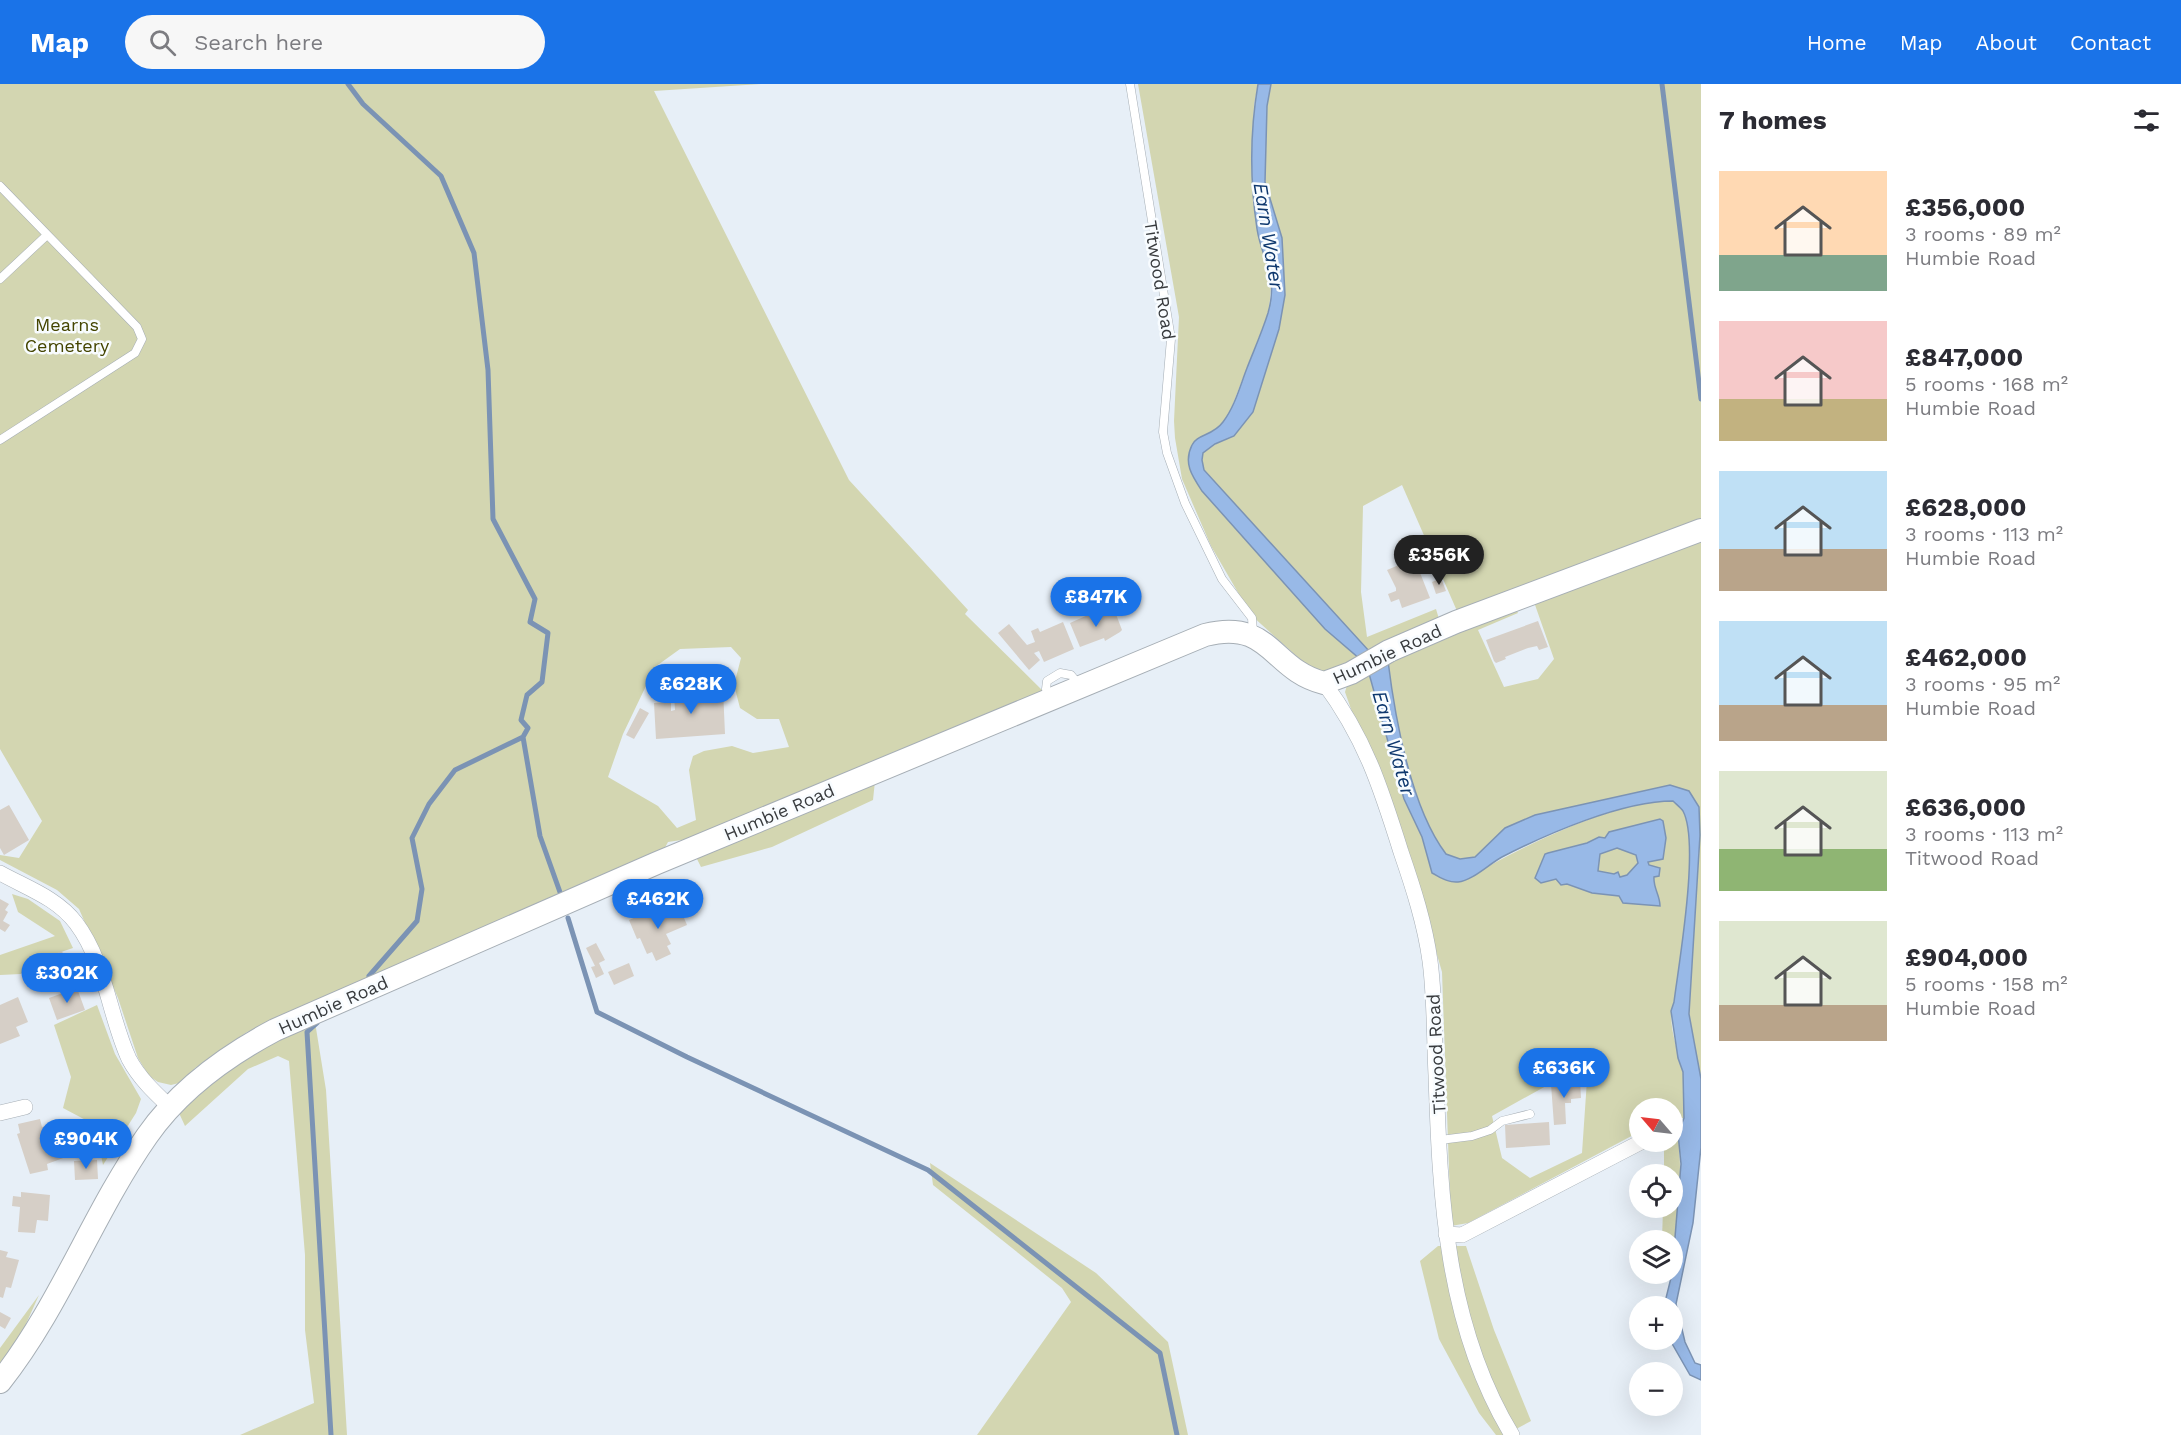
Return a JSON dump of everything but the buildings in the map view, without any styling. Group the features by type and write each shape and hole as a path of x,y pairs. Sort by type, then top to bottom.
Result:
{"street":[{"name":"Humbie Road","path":"0,1382 57,1296 119,1179 147,1135 171,1107 216,1065 246,1046 302,1017 749,824 1051,701 1205,635 1226,630 1253,635 1299,672 1324,683 1351,673 1389,651 1456,622 1701,530"},
{"name":"Titwood Road","path":"1324,683 1358,735 1374,769 1421,915 1427,941 1433,991 1446,1234 1457,1299 1466,1330 1497,1408 1512,1435"},
{"path":"0,873 51,899 76,923 103,979 129,1058 142,1078 171,1107"},
{"path":"0,1113 25,1107"},
{"path":"1446,1234 1462,1235 1629,1148"}],"lane":[{"name":"Titwood Road","path":"1130,84 1171,339 1163,432 1167,453 1185,503 1222,579 1252,618 1253,635"},
{"path":"0,186 137,327 142,339 135,354 0,440"},
{"path":"0,279 47,235"},
{"path":"1440,1140 1472,1136 1490,1130 1502,1121 1530,1114"}],"green space":[{"name":"Mearns Cemetery","path":"0,84 761,84 654,91 849,480 968,610 965,614 1045,693 702,837 668,842 661,855 247,1032 195,1068 183,1082 171,1085 158,1082 149,1076 138,1058 118,998 79,909 57,890 0,860 0,855 19,858 42,821 0,749","holes":["731,647 741,658 734,685 740,708 757,719 779,719 789,747 753,753 732,746 704,751 693,756 689,770 696,820 677,828 658,806 608,777 623,734 655,667 680,649"]},
{"path":"1138,84 1258,84 1254,105 1252,172 1257,231 1272,275 1269,311 1229,414 1217,431 1197,439 1188,461 1325,629 1360,659 1327,672 1312,670 1251,615 1211,546 1182,479 1174,421 1179,317"},
{"path":"1271,84 1701,84 1701,520 1457,611 1402,485 1363,506 1361,592 1367,637 1436,609 1439,619 1370,652 1204,470 1202,460 1203,453 1234,436 1253,412 1282,238 1265,182 1267,106"},
{"path":"1701,539 1701,1079 1689,1014 1700,835 1699,807 1670,785 1505,828 1475,857 1460,859 1446,854 1423,812 1406,762 1388,661 1516,609 1518,613 1478,630 1504,687 1538,679 1554,659 1534,602"},
{"path":"1368,670 1404,799 1422,837 1432,873 1461,882 1535,842 1592,818 1648,803 1673,801 1683,811 1688,827 1687,904 1671,1019 1684,1076 1684,1118 1683,1098 1629,1098 1629,1137 1468,1223 1451,1226 1442,972 1345,692 1348,682","holes":["1564,1076 1587,1080 1582,1153 1530,1178 1502,1158 1492,1116"]},
{"path":"875,781 873,800 772,847 701,867 696,857"},
{"path":"12,894 28,899 60,921 73,948 37,960 21,974 0,975 0,955 55,936 18,912"},
{"path":"97,1005 115,1054 141,1099 136,1113 103,1165 95,1125 63,1108 71,1077 54,1025"},
{"path":"315,1022 326,1090 347,1435 240,1435 314,1403 305,1330 305,1255 289,1061 278,1056 248,1069 185,1126 179,1113 226,1073 259,1050"},
{"path":"1664,1152 1679,1152 1680,1164 1664,1164"},
{"path":"930,1163 1096,1273 1168,1342 1188,1435 977,1435 1071,1302 1062,1288 933,1185"},
{"path":"1663,1218 1679,1218 1678,1230 1662,1230"},
{"path":"1438,1246 1466,1246 1494,1330 1531,1421 1505,1435 1496,1435 1479,1413 1439,1339 1420,1261"},
{"path":"39,1295 17,1344 0,1367 0,1348"}],"water":[{"name":"Earn Water","path":"1258,84 1271,84 1267,106 1265,182 1282,238 1285,295 1279,329 1253,412 1234,436 1215,444 1203,453 1202,460 1204,470 1370,652 1360,659 1325,629 1202,491 1192,475 1189,464 1189,452 1194,441 1219,427 1231,409 1271,300 1271,278 1259,240 1253,193 1252,138"},
{"name":"Earn Water","path":"1388,661 1406,762 1423,812 1446,854 1460,859 1475,857 1505,828 1535,815 1670,785 1689,791 1699,807 1700,835 1689,1014 1701,1079 1701,1147 1693,1223 1683,1271 1683,1230 1676,1230 1677,1218 1683,1218 1683,1164 1681,1164 1680,1152 1683,1152 1683,1072 1678,1058 1671,1011 1684,932 1689,875 1688,827 1683,811 1673,801 1653,802 1608,813 1562,829 1520,848 1463,881 1447,881 1432,873 1422,837 1404,799 1368,670"},
{"path":"1660,819 1663,821 1666,838 1663,859 1648,862 1649,865 1660,868 1659,876 1654,877 1654,881 1660,906 1623,903 1619,896 1592,893 1567,884 1561,885 1556,879 1541,883 1535,878 1545,854 1587,843 1599,837 1605,838 1609,832","holes":["1617,848 1636,855 1638,863 1627,875 1620,877 1618,872 1614,874 1598,871 1600,854"]},
{"path":"1670,1284 1680,1284 1678,1296 1666,1296"},
{"path":"1683,1334 1695,1363 1701,1365 1701,1380 1690,1375 1676,1350 1683,1350"}],"waterway":[{"path":"348,84 363,104 441,176 474,253 488,370 493,519 535,599 530,622 548,633 542,682 527,695 521,720 528,728 523,737 455,770 429,804 412,838 422,889 417,921 369,976"},
{"path":"1662,84 1701,399"},
{"path":"523,737 540,836 561,895"},
{"path":"568,918 597,1012 687,1057 928,1170 1160,1353 1177,1435"},
{"path":"317,1023 307,1032 331,1435"}]}
